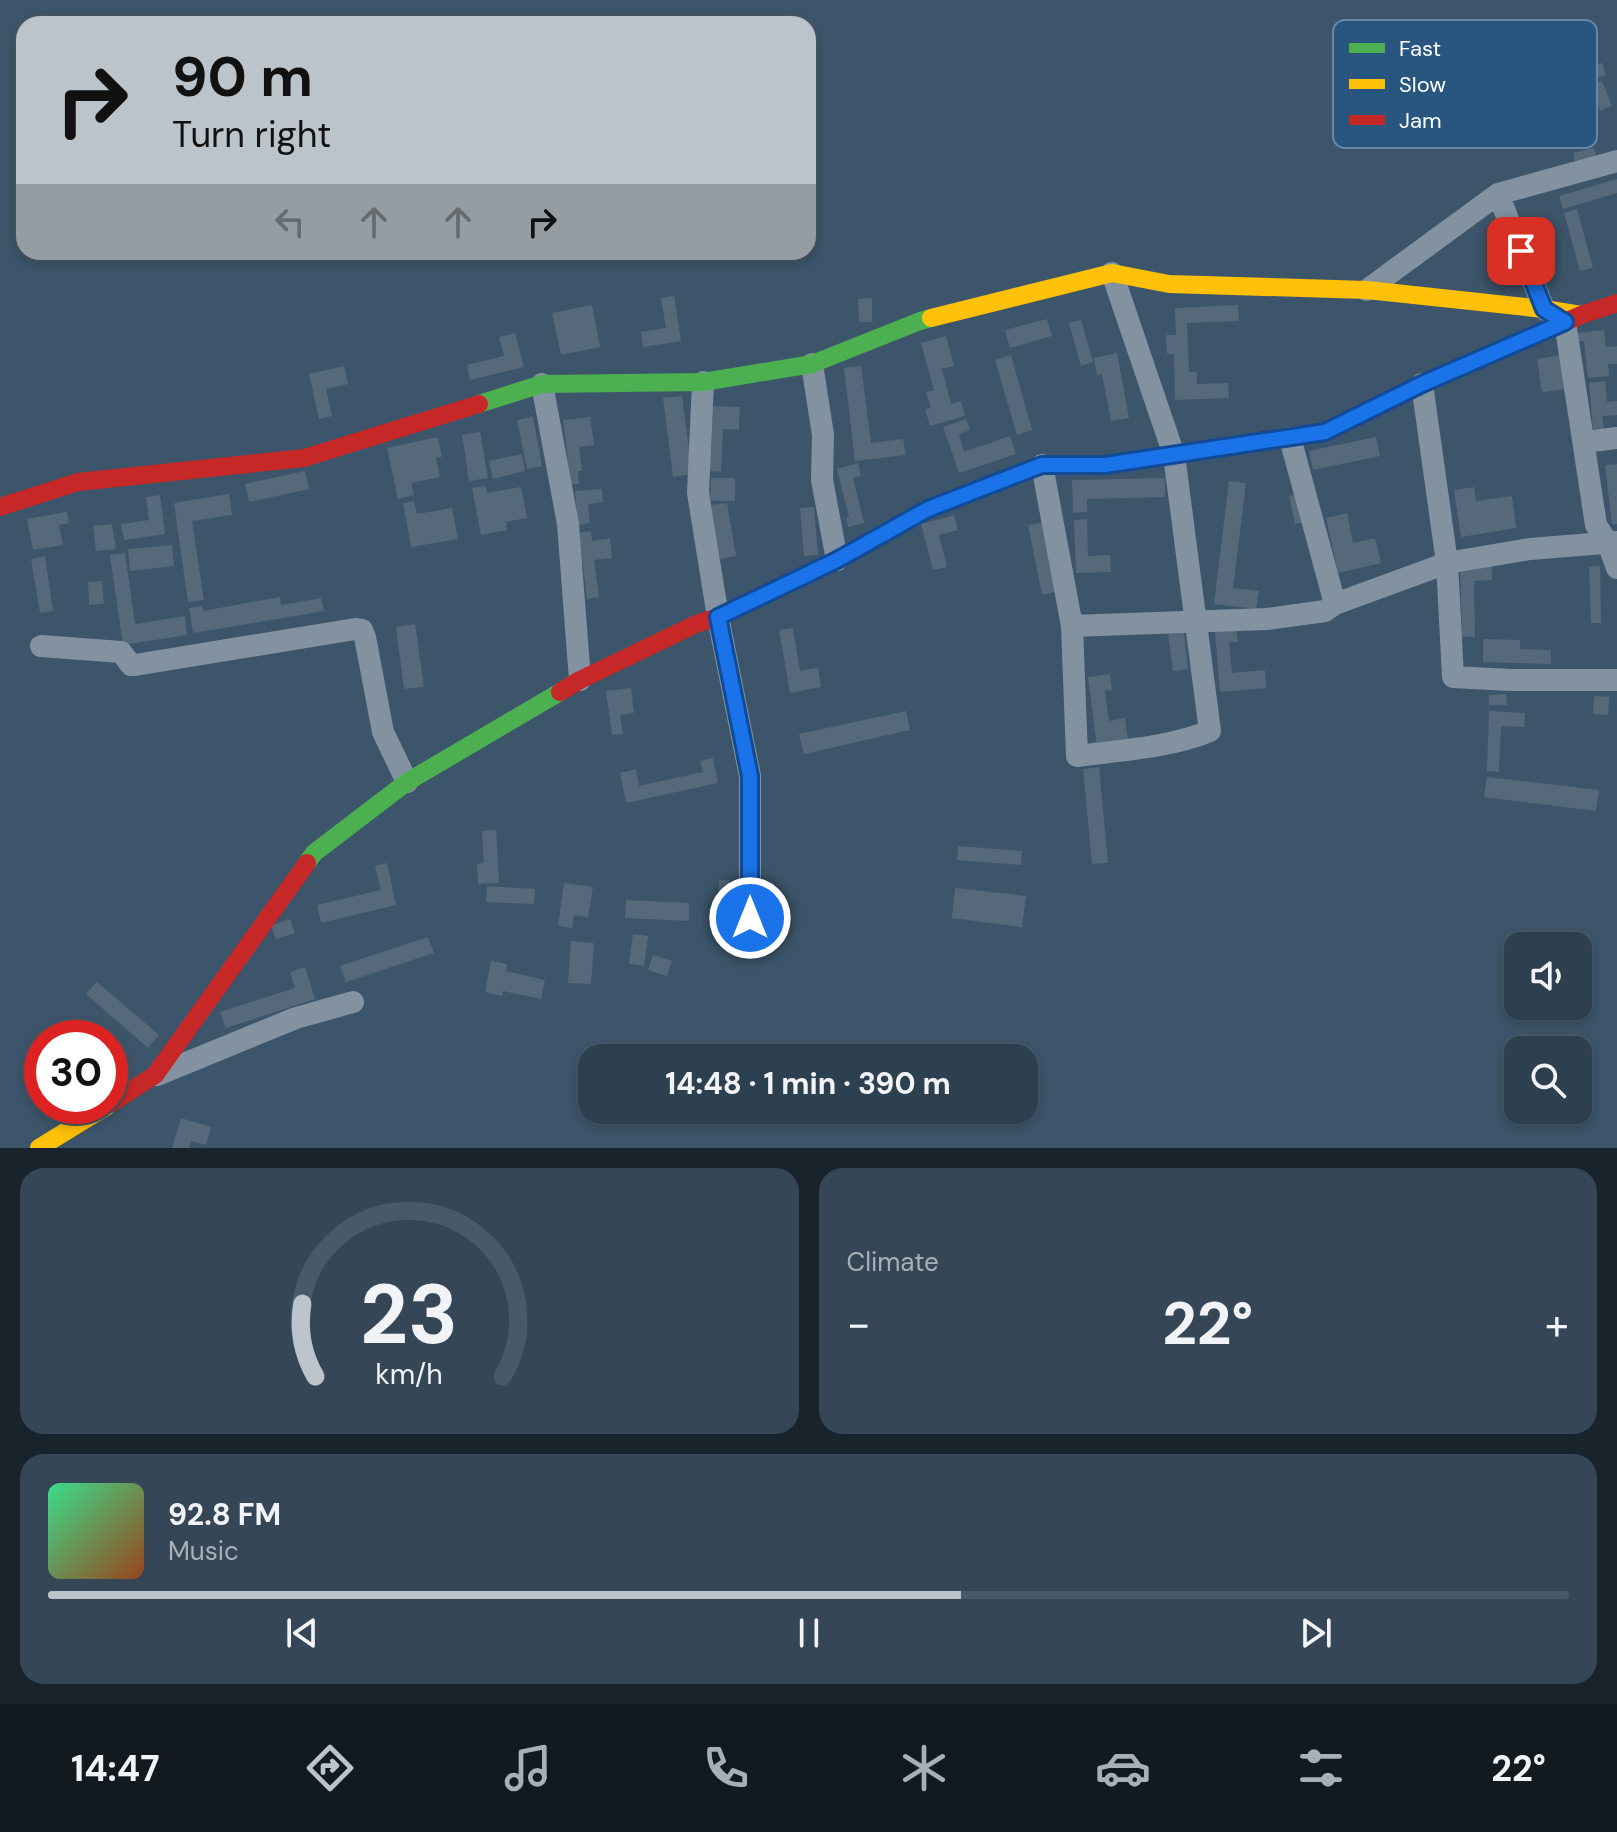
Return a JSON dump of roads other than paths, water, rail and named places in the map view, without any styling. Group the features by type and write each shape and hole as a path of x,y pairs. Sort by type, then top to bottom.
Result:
{"street":[{"path":"1367,290 1498,194 1617,161"},
{"path":"1498,194 1544,309"},
{"path":"1042,465 1072,626 1077,756 1169,744 1210,731 1174,455 1112,273"},
{"path":"0,507 78,482 304,458 542,384 703,382 812,364 920,321 1112,273 1169,284 1367,290 1544,309 1573,319"},
{"path":"155,1075 314,853 407,782 580,680 837,560 928,509 1042,465 1105,465 1325,432 1422,384 1617,303"},
{"path":"1573,319 1596,525 1612,543 1617,568"},
{"path":"812,364 823,435 822,480 837,560"},
{"path":"703,382 698,493 718,617 750,776 750,946"},
{"path":"542,384 568,524 580,680"},
{"path":"1422,384 1447,563 1453,677 1617,680"},
{"path":"1290,438 1335,604"},
{"path":"1585,442 1617,438"},
{"path":"1072,626 1267,619 1325,611 1335,604 1447,563 1530,549 1612,543"},
{"path":"41,646 121,652 131,665 135,665 362,630 383,732 407,782"},
{"path":"128,1093 155,1075 296,1018 353,1002"},
{"path":"39,1148 78,1124"}]}
